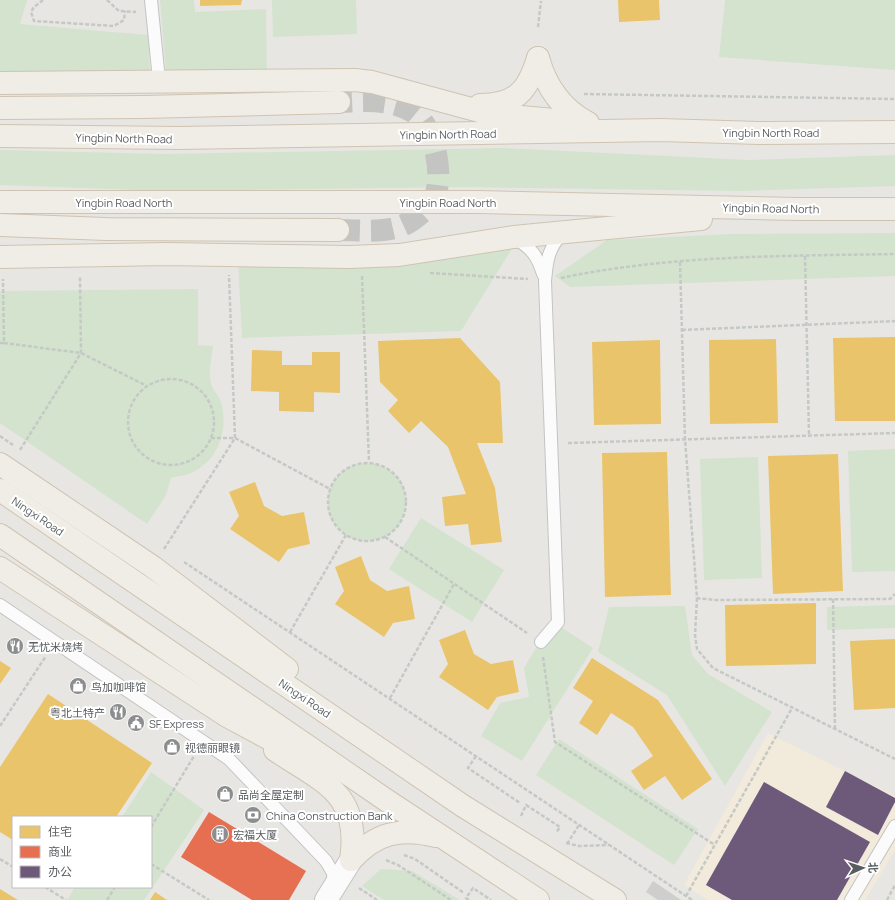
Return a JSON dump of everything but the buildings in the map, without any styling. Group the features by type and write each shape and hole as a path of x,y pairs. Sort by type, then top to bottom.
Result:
{"main road":[{"path":"452,103 493,105 512,99 519,94 532,78 538,58 546,82 552,94 570,112 588,123"},
{"path":"0,83 159,80 355,80 372,82 490,114 661,130"},
{"path":"0,108 144,107 339,102"},
{"name":"Yingbin North Road","path":"0,136 178,138 661,130 759,133 895,132"},
{"name":"Yingbin Road North","path":"0,202 479,202 798,209 895,209"},
{"path":"0,257 166,254 349,257 399,255 514,237 798,209"},
{"path":"0,225 106,229 338,230"},
{"path":"0,238 106,229"},
{"path":"0,464 159,558 463,806"},
{"name":"Ningxi Road","path":"0,490 463,806 615,900"},
{"path":"0,535 442,838 538,900"},
{"path":"0,568 227,716 332,788"},
{"path":"227,716 386,800"},
{"path":"280,728 313,762 342,799 349,814 353,836 351,860"},
{"path":"351,860 363,848 386,834 420,832 442,838"}],"street":[{"path":"330,893 351,860"}],"lane":[{"path":"152,0 159,80"},
{"path":"541,642 558,622 545,281 547,259 552,245 562,232"},
{"path":"514,237 530,248 539,260 545,281"},
{"path":"0,605 229,759 326,861 333,873 330,893"},
{"path":"850,900 895,826"},
{"path":"326,861 338,865 344,865 351,860"}],"path":[{"path":"43,0 34,7 31,12 34,20 114,26 118,25 124,20 125,11 120,11 107,0"},
{"path":"538,27 541,1"},
{"path":"159,558 235,438 228,255"},
{"path":"805,256 809,435"},
{"path":"680,262 685,439 696,598 695,635 697,649 713,668 895,759"},
{"path":"362,273 369,462"},
{"path":"20,450 81,353 80,277"},
{"path":"3,279 4,344"},
{"path":"682,330 895,321"},
{"path":"0,344 81,353 147,386"},
{"path":"173,379 186,381 198,388 207,398 212,410 214,424 211,438 204,451 192,460 178,465 163,464 149,459 138,450 131,437 128,422 131,408 137,396 147,386 159,380 173,379"},
{"path":"551,443 895,433"},
{"path":"0,436 26,454"},
{"path":"211,438 235,438 330,489"},
{"path":"369,462 381,464 392,470 401,480 406,491 407,504 404,518 396,529 385,537 372,541 358,541 346,535 336,525 330,514 328,502 330,489 336,478 345,469 356,464 369,462"},
{"path":"290,632 346,535"},
{"path":"385,537 541,642 555,742 714,845"},
{"path":"158,544 159,558"},
{"path":"178,558 692,900"},
{"path":"390,698 454,584"},
{"path":"696,598 714,600 890,599 895,594"},
{"path":"832,599 835,729"},
{"path":"0,726 55,642"},
{"path":"39,652 52,661"},
{"path":"686,896 792,708"},
{"path":"152,825 203,741"},
{"path":"188,751 200,760"},
{"path":"476,756 468,768 520,803"},
{"path":"526,819 520,815 526,806 560,827 556,833"},
{"path":"568,844 579,825"},
{"path":"561,840 568,844 586,846 609,845"},
{"path":"0,859 12,866"},
{"path":"380,859 398,865 450,900"},
{"path":"415,859 464,893"},
{"path":"152,865 209,900"},
{"path":"887,900 895,885"},
{"path":"357,887 372,899 376,900"},
{"path":"47,888 66,900"},
{"path":"107,900 114,888"},
{"path":"469,900 466,898 473,888 491,900"}],"shaded area":[{"path":"768,733 895,796 895,850 865,900 708,900 684,885"}],"green space":[{"path":"0,0 27,0 20,24 148,35 150,74 0,74"},
{"path":"160,0 194,0 195,12 266,9 267,75 166,72"},
{"path":"272,0 356,0 357,34 273,37"},
{"path":"725,0 895,0 895,70 719,57"},
{"path":"502,148 750,160 895,155 895,186 742,191 461,187 164,191 0,185 0,150 163,154"},
{"path":"895,233 895,276 570,287 555,276 607,240 732,234"},
{"path":"513,247 461,331 242,338 238,262"},
{"path":"198,289 198,345 213,346 210,379 212,386 221,402 223,413 222,434 214,454 199,469 189,474 171,478 166,495 147,524 0,423 0,291"},
{"path":"895,449 895,571 852,572 848,451"},
{"path":"758,457 762,578 704,580 700,459"},
{"path":"359,463 375,463 389,469 400,480 406,494 406,510 400,524 389,535 375,541 359,541 345,535 334,524 328,510 328,494 334,480 345,469"},
{"path":"421,518 504,570 472,622 389,569"},
{"path":"895,605 895,628 827,630 827,607"},
{"path":"685,606 692,655 708,674 772,712 725,786 667,695 598,652 609,607"},
{"path":"552,621 593,648 522,761 481,736 500,703 529,697 524,668"},
{"path":"559,739 698,829 674,865 536,775"},
{"path":"151,772 204,810 152,888 152,816 123,816"},
{"path":"381,869 412,871 460,900 384,900 362,886"},
{"path":"74,888 152,888 144,900 67,900"}],"tunnel":[{"path":"338,230 384,230 404,225 415,219 432,201 438,186 438,163 432,139 427,128 413,112 395,104 386,102 339,102"}],"place":[{"name":"无忧米烧烤","path":"15,646"},
{"name":"鸟加咖啡馆","path":"78,686"},
{"name":"粤北土特产","path":"118,712"},
{"name":"SF Express","path":"136,723"},
{"name":"视德丽眼镜","path":"172,747"},
{"name":"品尚全屋定制","path":"225,794"},
{"name":"China Construction Bank","path":"253,815"},
{"name":"宏福大厦","path":"220,834"}]}
